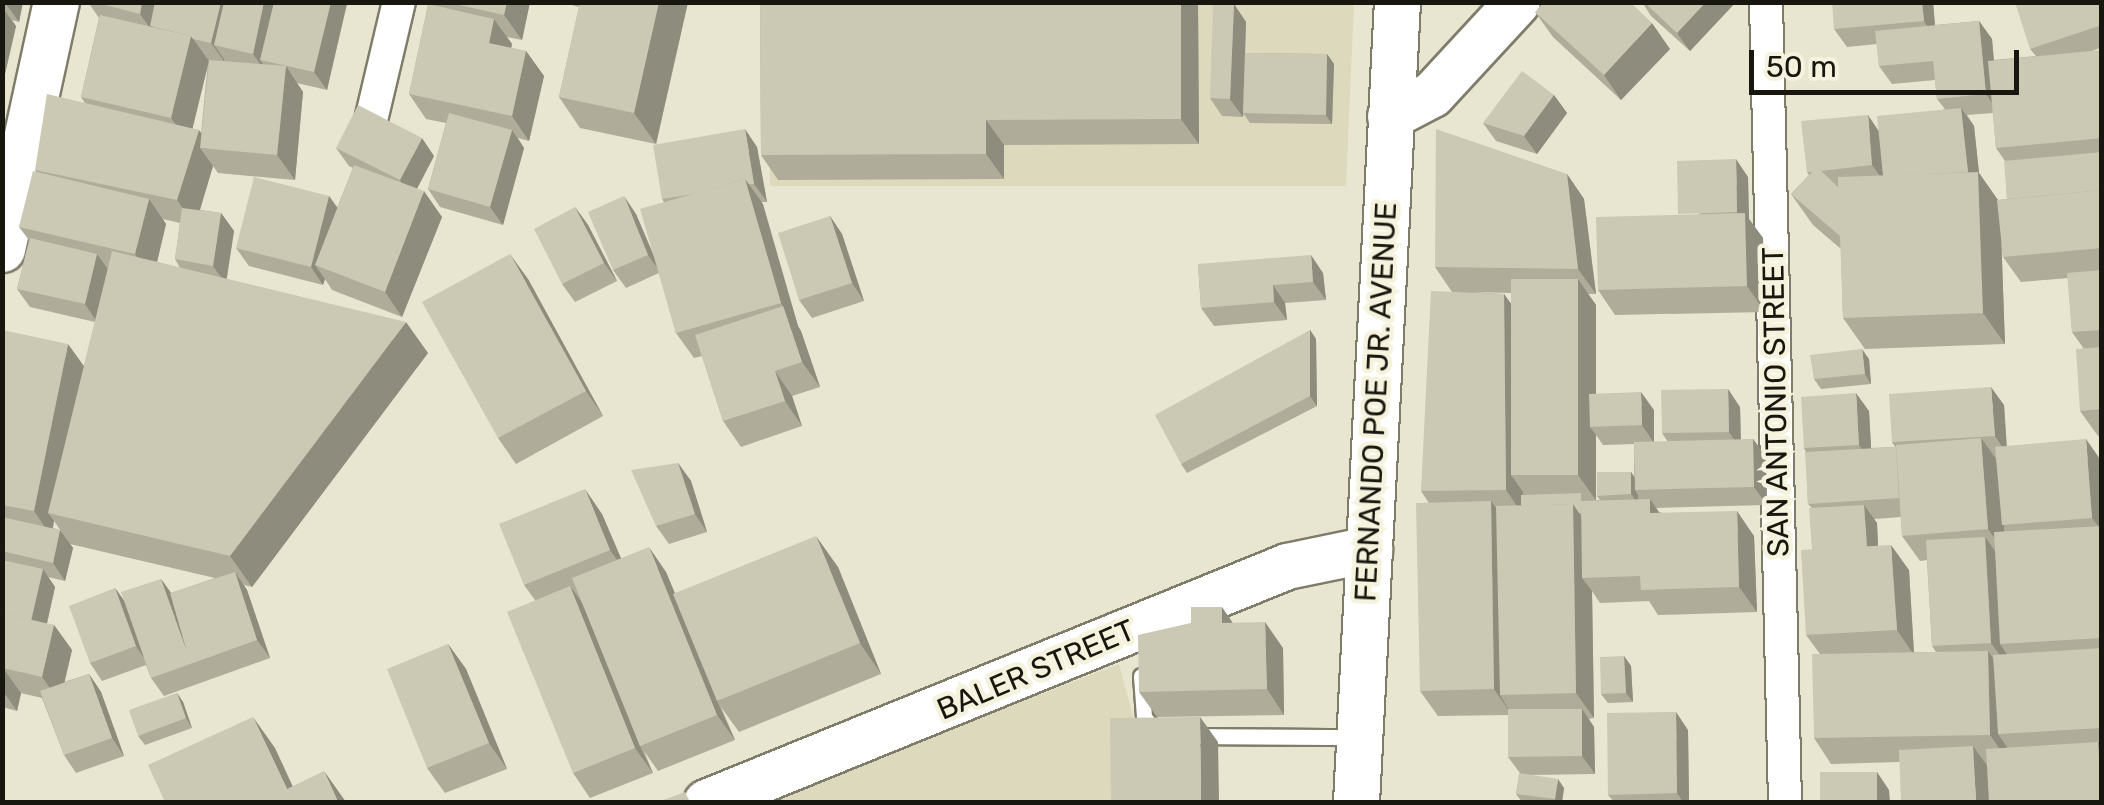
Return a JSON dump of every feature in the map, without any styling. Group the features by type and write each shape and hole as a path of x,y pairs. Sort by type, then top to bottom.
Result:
{"street":[{"path":"2,250 56,2"},
{"path":"371,120 399,2"},
{"name":"FERNANDO POE JR. AVENUE","path":"1356,802 1396,2"},
{"path":"1390,116 1432,94 1517,2"},
{"name":"SAN ANTONIO STREET","path":"1766,2 1785,802"},
{"name":"BALER STREET","path":"706,802 1287,566 1369,549"}],"lane":[{"path":"1138,627 1144,717 1159,735 1359,737"}],"shaded area":[{"path":"766,3 1354,3 1346,186 770,186"},
{"path":"1119,664 1137,731 1113,802 764,802"}],"building":[{"path":"93,2 142,2 140,14"},
{"path":"155,2 221,2 211,43 150,26"},
{"path":"224,2 264,2 253,54 214,45"},
{"path":"274,2 331,2 314,72 260,60"},
{"path":"446,2 507,2 504,15"},
{"path":"580,2 659,2 634,113 559,97"},
{"path":"760,2 1181,2 1181,119 986,120 986,154 761,155"},
{"path":"1544,2 1630,2 1652,23 1604,75 1535,12"},
{"path":"1644,2 1706,2 1677,33"},
{"path":"1832,2 1922,2 1924,21 1834,29"},
{"path":"2015,2 2102,2 2102,25 2030,49"},
{"path":"428,4 494,19 489,43 526,51 512,116 409,94"},
{"path":"1213,4 1234,4 1230,99 1210,98"},
{"path":"100,15 191,36 171,118 81,97"},
{"path":"1979,21 1986,94 1937,99 1933,61 1879,66 1875,31"},
{"path":"2101,50 2102,138 1996,148 1988,61"},
{"path":"1245,53 1327,54 1326,115 1243,113"},
{"path":"209,60 286,66 277,155 200,148"},
{"path":"1522,71 1554,95 1524,136 1483,123"},
{"path":"47,94 199,130 177,200 35,170"},
{"path":"358,105 422,138 400,180 336,148"},
{"path":"1961,108 1968,172 1883,176 1877,116"},
{"path":"449,113 512,130 490,207 428,189"},
{"path":"1868,115 1872,165 1821,171 1817,167 1807,172 1801,121"},
{"path":"745,129 754,184 745,179 662,199 653,145"},
{"path":"1436,129 1567,174 1578,269 1435,267"},
{"path":"2102,152 2102,190 2007,199 2004,161"},
{"path":"1736,159 1737,212 1678,214 1677,161"},
{"path":"354,165 424,191 385,292 315,265"},
{"path":"1817,167 1838,187 1838,177 1978,172 1983,313 1843,318 1840,236 1791,194"},
{"path":"33,171 149,199 135,254 19,227"},
{"path":"254,177 329,196 311,267 236,248"},
{"path":"745,179 781,303 676,333 640,209"},
{"path":"2102,190 2102,248 2003,257 1997,200"},
{"path":"624,196 648,255 613,270 588,212"},
{"path":"575,207 604,263 562,284 534,229"},
{"path":"182,208 221,213 213,266 175,259"},
{"path":"1745,213 1747,286 1598,290 1596,217"},
{"path":"830,216 852,283 799,300 778,233"},
{"path":"30,238 97,254 85,304 17,289"},
{"path":"112,251 406,322 230,556 48,513"},
{"path":"510,254 586,391 498,438 422,302"},
{"path":"1311,255 1313,282 1273,285 1274,302 1201,308 1198,264"},
{"path":"2102,270 2102,330 2072,332 2067,273"},
{"path":"1511,279 1578,279 1578,475 1511,475"},
{"path":"1431,291 1504,294 1506,490 1421,491"},
{"path":"783,306 802,362 775,371 785,401 723,421 695,335"},
{"path":"2,330 68,344 34,511 2,505"},
{"path":"1310,330 1310,396 1181,464 1155,415"},
{"path":"2102,347 2102,409 2080,411 2076,349"},
{"path":"1862,349 1865,374 1814,379 1810,355"},
{"path":"1991,387 1995,436 1892,442 1889,394"},
{"path":"1728,389 1729,432 1662,433 1661,390"},
{"path":"1641,392 1642,425 1590,427 1589,394"},
{"path":"1856,393 1859,445 1804,448 1801,397"},
{"path":"1981,438 1988,529 1902,536 1896,445"},
{"path":"1753,439 1754,487 1635,490 1634,442"},
{"path":"2086,439 2092,518 2002,525 1995,447"},
{"path":"1896,447 1899,498 1808,504 1805,452"},
{"path":"678,463 695,514 656,526 631,470"},
{"path":"1597,472 1631,472 1631,494 1597,496"},
{"path":"585,489 610,550 524,585 499,524"},
{"path":"1581,493 1581,513 1573,504 1521,506 1521,495"},
{"path":"1650,499 1650,513 1737,511 1739,587 1641,590 1640,576 1582,578 1581,501"},
{"path":"1491,501 1494,689 1420,691 1416,503"},
{"path":"1573,504 1576,693 1500,695 1496,506"},
{"path":"1864,505 1867,547 1812,550 1809,508"},
{"path":"2,517 60,530 53,563 2,551"},
{"path":"2102,526 2102,638 2000,644 1994,532"},
{"path":"816,536 860,643 717,701 673,594"},
{"path":"1985,537 1991,643 1932,646 1926,540"},
{"path":"1891,545 1897,630 1806,635 1801,550"},
{"path":"649,547 717,715 640,746 572,578"},
{"path":"2,560 43,569 31,620 2,613"},
{"path":"235,572 257,640 151,678 121,592 161,579 187,652 170,593"},
{"path":"570,586 635,748 573,773 507,612"},
{"path":"115,588 136,646 90,663 69,606"},
{"path":"1191,607 1222,607 1222,623 1265,622 1267,689 1139,692 1138,635 1191,623"},
{"path":"2,613 54,625 42,677 3,668 2,671"},
{"path":"448,644 489,743 427,768 387,669"},
{"path":"2102,648 2102,728 1998,734 1993,655"},
{"path":"1988,651 1990,735 1814,738 1812,654"},
{"path":"1624,656 1626,693 1601,694 1600,657"},
{"path":"89,674 112,738 64,755 40,691"},
{"path":"177,693 186,718 138,736 129,710"},
{"path":"1508,709 1582,709 1582,756 1508,757"},
{"path":"1676,712 1677,793 1608,795 1607,713"},
{"path":"253,717 287,789 324,771 338,802 165,802 148,765"},
{"path":"1200,717 1201,801 1111,802 1110,718"},
{"path":"2098,742 2102,802 1989,802 1986,749"},
{"path":"1973,746 1976,802 1901,802 1899,750"},
{"path":"1820,772 1877,772 1877,800 1893,802 1820,802"},
{"path":"1519,773 1558,779 1555,799 1516,794"},
{"path":"685,792 690,802 658,802"}]}
